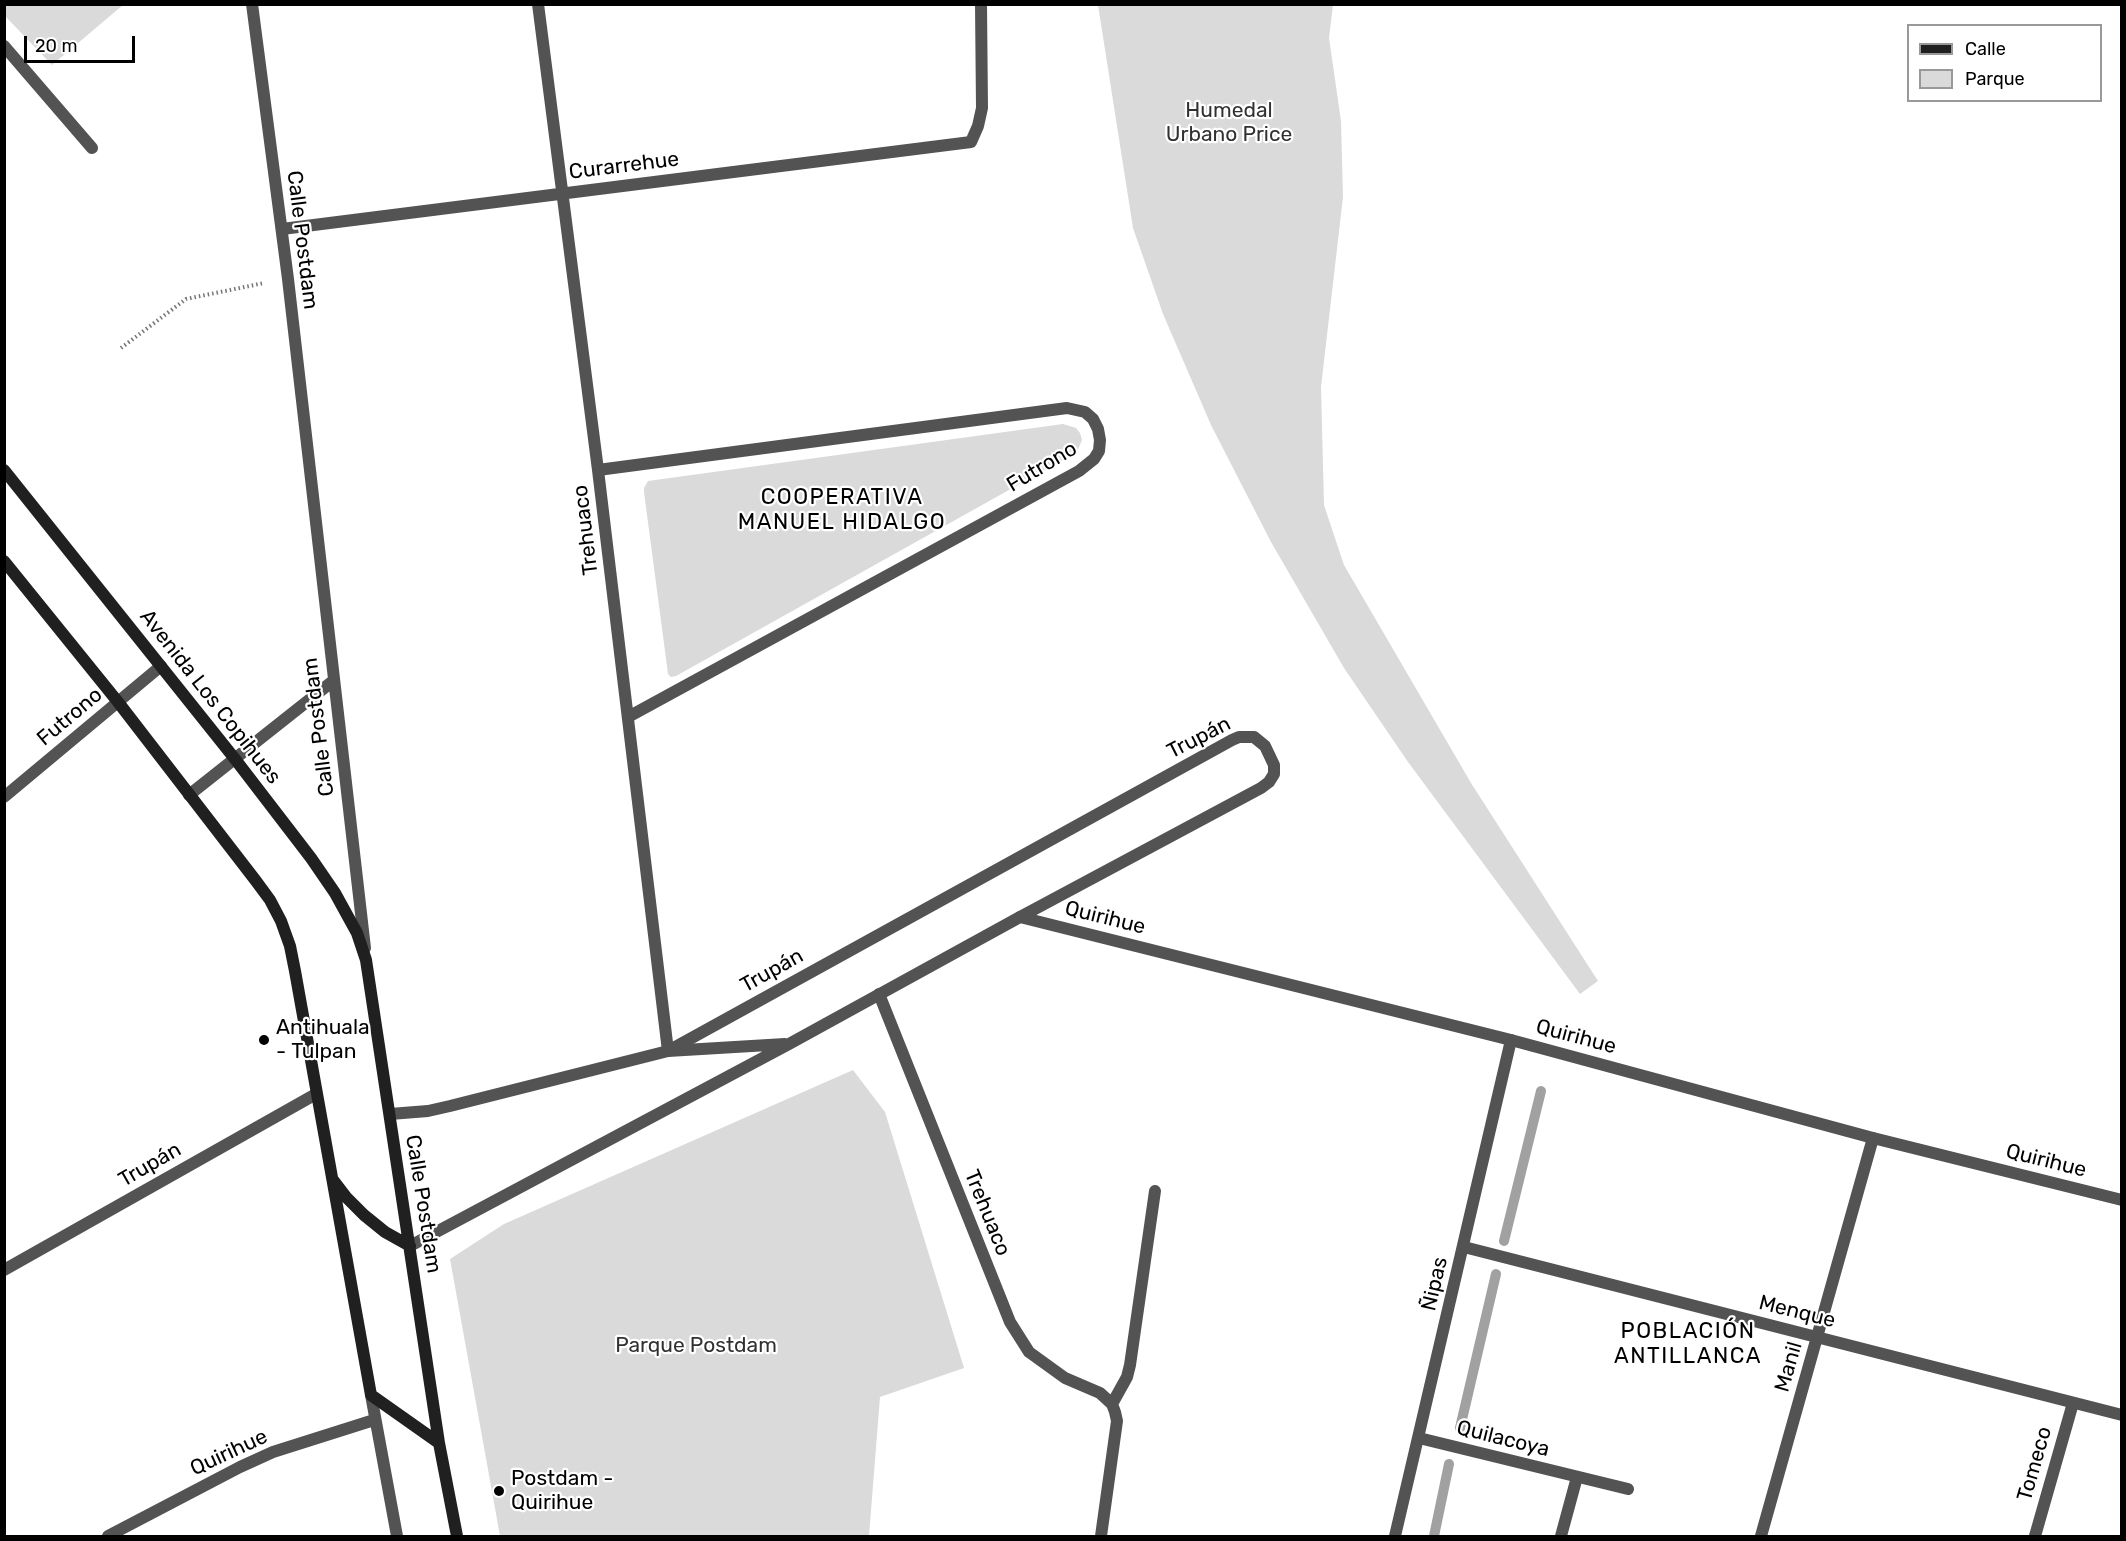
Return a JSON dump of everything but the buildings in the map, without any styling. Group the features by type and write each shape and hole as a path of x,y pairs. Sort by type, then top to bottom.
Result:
{"main road":[{"name":"Avenida Los Copihues","path":"4,470 235,759 311,858 335,893 357,933 366,960"},
{"path":"4,561 118,702 270,900 290,946 371,1395 439,1443"},
{"name":"Calle Postdam","path":"366,960 439,1443 457,1536"},
{"path":"330,1177 364,1215 385,1232 410,1246"}],"street":[{"name":"Calle Postdam","path":"252,4 288,279 366,960"},
{"name":"Trehuaco","path":"538,4 598,470 668,1051"},
{"name":"Curarrehue","path":"282,229 971,142 982,108 981,4"},
{"path":"4,46 92,148"},
{"name":"Futrono","path":"598,470 1067,408 1085,412 1093,419 1100,440 1099,451 1094,459 1079,471 628,717"},
{"name":"Futrono","path":"4,797 161,666"},
{"path":"189,795 333,681"},
{"name":"Trupán","path":"410,1246 1261,788 1274,774 1274,765 1265,746 1254,737 1246,736 1232,740 668,1051"},
{"name":"Quirihue","path":"1020,917 1511,1040 1873,1138 2121,1200"},
{"name":"Trehuaco","path":"879,994 1010,1323 1029,1352 1065,1377 1100,1393 1112,1404"},
{"name":"Ñipas","path":"1395,1536 1511,1040"},
{"name":"Trupán","path":"390,1114 428,1111 668,1051 789,1044"},
{"name":"Trupán","path":"4,1270 316,1094"},
{"name":"Manil","path":"1761,1536 1873,1138"},
{"path":"1101,1536 1117,1421 1112,1404 1123,1387 1130,1365 1155,1191"},
{"name":"Menque","path":"1464,1247 2121,1415"},
{"path":"371,1395 397,1536"},
{"name":"Tomeco","path":"2035,1536 2073,1403"},
{"name":"Quirihue","path":"108,1536 273,1452 374,1420"},
{"name":"Quilacoya","path":"1419,1438 1628,1489"},
{"path":"1561,1536 1577,1477"}],"path":[{"path":"121,348 186,299 288,279"}],"green space":[{"path":"5,4 123,5 52,65 5,16"},
{"name":"Humedal Urbano Price","path":"1098,5 1333,5 1329,38 1341,121 1343,197 1321,387 1324,505 1344,565 1471,783 1598,981 1580,994 1408,762 1344,668 1271,542 1211,425 1163,314 1133,228"},
{"path":"1063,424 1076,428 1080,433 1082,440 1077,452 676,676 671,677 668,674 644,492 648,481"},
{"name":"Parque Postdam","path":"853,1070 885,1112 964,1368 880,1397 869,1536 500,1536 450,1259 504,1224"}],"waterway":[{"path":"1504,1241 1541,1091"},
{"path":"1460,1428 1496,1274"},
{"path":"1434,1536 1449,1464"}],"place":[{"name":"Antihuala - Tulpan","path":"264,1040"},
{"name":"Postdam - Quirihue","path":"499,1491"}],"district":[{"name":"COOPERATIVA MANUEL HIDALGO","path":"842,510"},
{"name":"POBLACIÓN ANTILLANCA","path":"1688,1344"}]}
